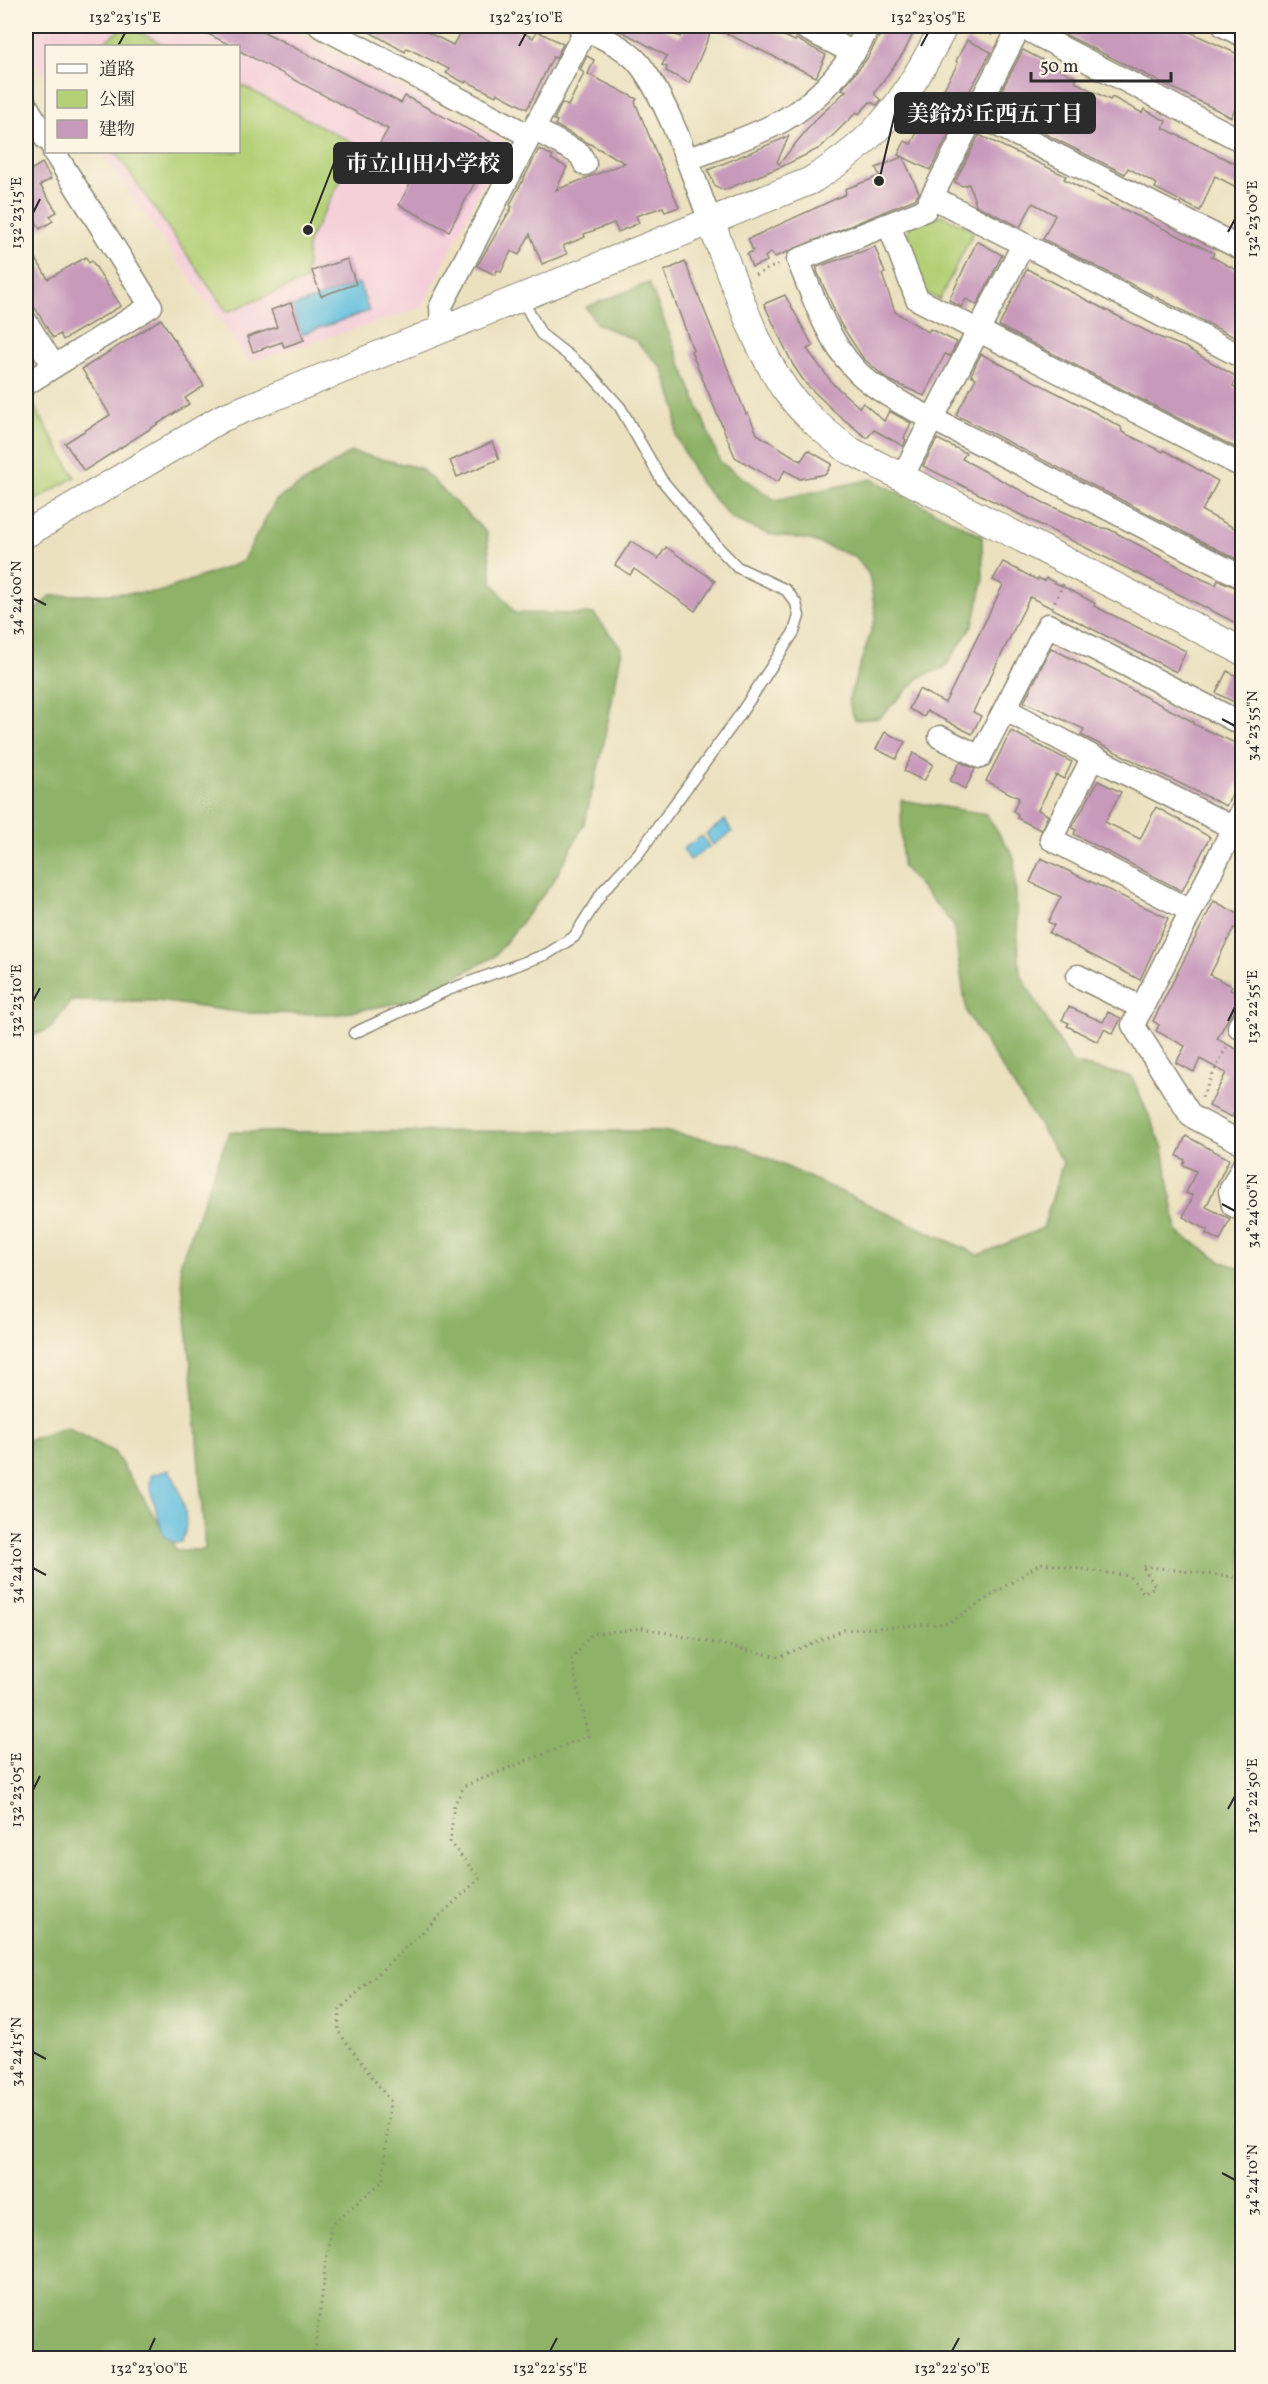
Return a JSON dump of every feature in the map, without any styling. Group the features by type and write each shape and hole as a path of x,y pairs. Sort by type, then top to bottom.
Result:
{"street":[{"path":"320,26 580,154 585,164"},
{"path":"801,26 854,53"},
{"path":"687,160 783,121 820,92 854,53 869,26"},
{"path":"26,534 222,418 810,182 838,164 866,140 901,103 944,26"},
{"path":"1242,141 1020,26 925,210 798,260 831,336 852,367 874,386 932,419 1242,578"},
{"path":"1224,26 1242,35"},
{"path":"442,331 441,306 532,132 583,27 620,47 640,65 657,94 687,160 762,350 785,389 810,419 847,449 1242,651"},
{"path":"26,105 45,137"},
{"path":"976,114 1242,249"},
{"path":"26,384 151,306 55,153"},
{"path":"932,197 1242,357"},
{"path":"889,225 917,299 1242,466"},
{"path":"902,477 1023,245"},
{"path":"26,322 54,366"},
{"path":"940,737 980,757 1048,626 1242,724"},
{"path":"1005,709 1093,757 1238,819 1133,1025 1191,1116 1242,1143"},
{"path":"1093,757 1051,839 1191,911"},
{"path":"1078,976 1142,1008"},
{"path":"1242,1168 1230,1191 1233,1206 1242,1210"}],"lane":[{"path":"354,1033 448,990 547,954 574,937 603,891 638,854 739,716 794,632 799,616 796,603 786,590 737,567 717,546 661,479 620,407 587,370 541,334 522,299"}],"path":[{"path":"749,277 787,261 798,260"},
{"path":"1048,626 1047,616 1068,576"},
{"path":"1191,1116 1231,1037 1241,1026"},
{"path":"314,2358 331,2225 383,2181 390,2101 338,2031 340,2009 480,1878 450,1843 454,1804 464,1786 588,1736 572,1660 591,1634 643,1628 779,1657 844,1630 949,1623 1041,1563 1129,1576 1144,1593 1155,1586 1142,1566 1242,1578"},
{"path":"1234,2358 1242,2348"}],"shaded area":[{"path":"32,26 284,26 504,141 422,308 250,362 101,153 240,153 240,45 45,45 45,76 26,48 26,30"}],"green space":[{"path":"126,26 165,45 99,45"},
{"path":"240,85 359,146 308,242 306,280 227,312 116,153 240,153"},
{"path":"942,215 974,231 939,300 925,292 905,239 911,225"},
{"path":"649,283 720,462 775,500 872,479 982,536 983,582 973,625 945,667 920,677 879,718 855,720 848,701 876,616 869,575 856,557 810,540 768,534 732,519 700,483 676,436 676,408 662,368 635,340 597,324 586,307"},
{"path":"26,395 75,477 26,506"},
{"path":"351,452 420,468 487,533 492,582 515,613 594,614 622,649 602,752 584,824 553,882 494,957 410,1001 339,1014 244,1013 158,1001 71,1001 51,1028 28,1038 26,620 50,596 159,592 242,562 276,500"},
{"path":"901,800 986,814 1014,857 1020,974 1072,1063 1132,1077 1163,1148 1177,1232 1223,1262 1242,1269 1242,2358 26,2358 26,1441 67,1427 114,1452 176,1550 205,1550 193,1383 180,1264 229,1132 661,1131 739,1145 979,1255 1043,1228 1063,1162 967,1014 953,924 902,866"}],"water":[{"path":"359,283 369,311 302,334 292,307"},
{"path":"725,820 732,832 713,845 706,834"},
{"path":"702,836 709,847 690,860 683,849"},
{"path":"169,1470 181,1495 186,1525 181,1542 175,1543 164,1537 150,1489 151,1475"}],"building":[{"path":"192,26 253,26 401,103 405,96 495,144 449,231 399,205 419,166 379,145 388,129 240,51 240,45 230,45"},
{"path":"359,26 415,26 453,45 464,26 510,26 533,38 537,31 563,44 556,58 553,57 527,109 497,93 496,96 466,81 465,83 446,73 449,69 407,48 405,52"},
{"path":"612,26 657,26 680,37 686,26 762,26 795,41 796,39 826,55 816,77 713,27 689,83 666,71 667,67 662,65 667,56"},
{"path":"885,26 917,26 904,52 875,92 881,100 877,105 870,102 820,148 724,190 715,186 708,170 789,136 777,162 779,164 814,121 846,91 842,89 866,60"},
{"path":"1048,26 1177,26 1242,56 1242,84 1237,95 1241,97 1231,117"},
{"path":"967,40 991,52 930,170 903,157 919,193 915,199 775,257 771,252 765,257 767,261 752,267 747,254 753,251 748,239 846,194 845,189 880,176 876,168 902,157 898,155 905,141 911,144 932,103 935,105 958,63 956,61"},
{"path":"1023,50 1077,78 1075,82 1110,100 1112,97 1142,113 1144,109 1166,121 1163,128 1242,167 1242,190 1215,176 1200,211 1155,188 1157,184 1128,168 1125,174 1000,111 1002,107 996,101"},
{"path":"587,56 594,60 588,74 637,99 635,102 679,207 665,212 663,207 636,216 639,223 618,232 614,223 584,234 585,237 563,246 567,254 542,264 530,234 519,255 511,251 501,272 497,270 495,275 477,266 512,207 510,205 539,149 553,156 551,159 567,167 556,190 625,163 555,125 557,121 554,120 562,103 568,106 584,73 580,70"},
{"path":"979,135 1066,176 1064,179 1092,194 1214,253 1212,257 1242,273 1242,341 1043,239 1055,215 1033,203 1020,227 976,205 969,184 962,186 955,182"},
{"path":"26,161 31,170 42,163 51,179 40,185 57,212 50,216 53,221 40,229 26,205"},
{"path":"977,241 1002,255 977,305 966,299 961,307 949,300"},
{"path":"26,242 48,279 86,257 89,263 92,261 121,306 63,340 60,334 53,338 26,293"},
{"path":"875,247 885,273 882,274 895,312 928,332 930,329 957,342 950,356 945,354 924,396 887,379 863,358 840,323 817,271 817,267"},
{"path":"347,259 356,284 321,296 312,271"},
{"path":"685,262 746,414 748,413 757,434 801,461 808,450 832,464 826,474 800,479 785,470 778,482 735,457 691,351 693,350 664,271"},
{"path":"1027,269 1156,336 1185,347 1237,377 1233,386 1242,391 1242,451 999,326"},
{"path":"785,295 813,346 807,349 833,384 859,407 863,403 884,421 889,411 911,423 903,446 874,430 867,438 837,414 806,384 793,365 764,304"},
{"path":"291,303 304,340 284,347 282,342 253,352 247,337 277,327 271,310"},
{"path":"161,319 204,386 185,398 189,404 84,471 65,443 110,415 82,369"},
{"path":"981,354 1094,412 1121,427 1122,432 1163,452 1164,450 1218,481 1202,511 1242,532 1242,562 956,415 976,378 971,375"},
{"path":"937,439 966,453 962,459 1044,503 1098,527 1109,529 1202,579 1216,585 1218,580 1242,590 1242,626 923,466"},
{"path":"492,442 499,459 457,477 450,461"},
{"path":"631,541 658,559 666,547 715,581 695,611 634,569 630,575 615,565"},
{"path":"1003,562 1037,580 1038,578 1044,581 1046,578 1095,603 1094,606 1186,651 1176,672 1030,597 973,712 981,716 972,734 927,711 924,717 909,709 919,689 945,703 1003,585 993,580"},
{"path":"1051,648 1194,722 1193,724 1242,746 1242,775 1226,806 1081,735 1084,729 1024,702"},
{"path":"1227,671 1242,679 1242,694 1238,704 1216,693"},
{"path":"1011,731 1072,762 1064,779 1056,775 1038,810 1048,815 1041,830 1017,818 1018,814 1013,811 1019,798 986,781"},
{"path":"885,732 905,742 896,759 876,749"},
{"path":"913,753 933,764 924,781 904,771"},
{"path":"960,762 975,769 965,789 950,781"},
{"path":"1098,781 1121,792 1105,822 1140,839 1156,807 1210,837 1182,891 1074,834 1076,830 1072,828"},
{"path":"1041,858 1168,918 1140,980 1049,933 1054,925 1048,922 1061,897 1030,882"},
{"path":"1214,901 1242,916 1242,932 1234,928 1210,975 1232,986 1230,990 1241,995 1217,1039 1242,1052 1242,1097 1232,1117 1209,1106 1226,1073 1200,1059 1194,1072 1176,1063 1185,1046 1156,1031 1159,1025 1153,1021"},
{"path":"1069,1007 1103,1022 1108,1012 1121,1018 1113,1034 1104,1029 1098,1042 1067,1026 1069,1023 1062,1020"},
{"path":"1186,1136 1229,1159 1206,1207 1230,1219 1220,1241 1206,1234 1208,1230 1183,1217 1193,1196 1186,1193 1196,1171 1183,1165 1185,1160 1177,1156"}],"place":[{"name":"美鈴が丘西五丁目","path":"879,181"},
{"name":"市立山田小学校","path":"308,230"}]}
